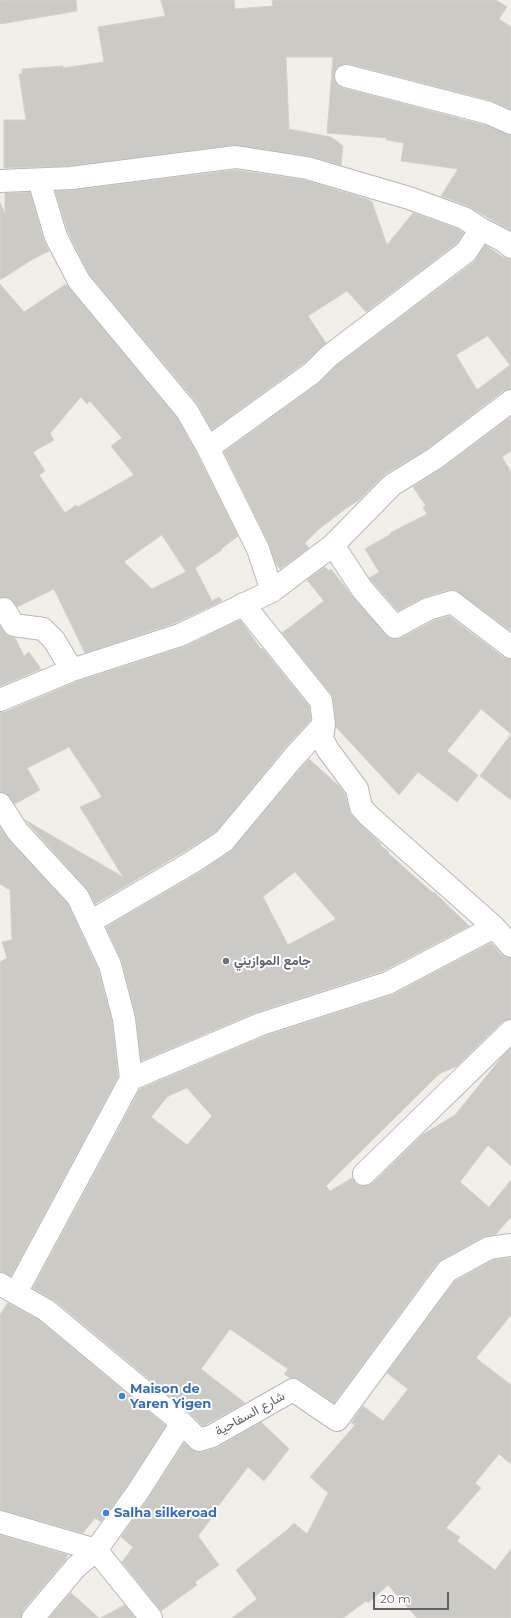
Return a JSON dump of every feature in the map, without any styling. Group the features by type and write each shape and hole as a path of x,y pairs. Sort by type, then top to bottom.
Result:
{"street":[{"path":"346,76 489,113 511,123"},
{"path":"0,181 71,178 236,157 307,168 409,198 464,218 504,241 511,247"},
{"path":"39,180 56,237 79,281 187,411 208,448 258,549 272,591"},
{"path":"208,448 312,374 334,352 466,252 481,229"},
{"path":"0,700 72,670 180,635 272,591 332,545 392,485 434,460 511,401"},
{"path":"332,545 362,589 395,627 428,609 452,602 511,646"},
{"path":"243,604 321,701 324,724 322,739 328,750 357,789 361,807 368,815 494,927 511,946"},
{"path":"4,609 14,625 43,629 54,640 72,670"},
{"path":"90,922 194,861 224,841 288,764 324,724"},
{"path":"0,804 18,832 78,897 90,922 110,965 120,1003 124,1019 131,1079"},
{"path":"8,1288 131,1079 261,1024 388,983 494,927"},
{"path":"364,1174 511,1031"},
{"name":"شارع السفاحية","path":"8,1288 46,1310 182,1423 198,1440 212,1436 293,1390 337,1420 447,1271 489,1248 511,1245"},
{"path":"33,1618 76,1567 96,1550 137,1493 182,1423"},
{"path":"0,1522 96,1550 151,1618"}],"building":[{"path":"0,0 76,0 77,11 0,24"},
{"path":"161,0 234,0 235,9 273,6 272,0 496,0 507,7 499,19 511,27 511,109 492,101 349,64 343,64 337,67 334,73 334,79 337,85 343,88 485,125 511,135 511,231 468,206 441,196 458,169 401,161 404,143 386,140 387,138 327,133 333,57 286,57 289,129 331,137 343,146 341,165 309,156 235,145 70,166 4,168 4,120 26,120 19,74 22,74 22,69 63,66 63,68 104,62 98,27 165,16"},
{"path":"236,170 304,180 367,199 372,202 387,245 413,213 458,229 464,233 457,243 366,312 347,291 308,316 326,343 304,363 212,430 197,403 89,274 68,232 55,191"},
{"path":"30,192 44,241 49,251 33,259 0,280 0,203 5,214 5,193"},
{"path":"485,245 503,257 511,259 511,389 503,391 427,449 385,474 359,500 319,529 305,543 309,548 280,569 275,562 269,544 224,452 319,383 337,365 474,262","holes":["488,336 510,365 477,390 456,355"]},
{"path":"0,284 24,312 66,284 177,418 197,454 238,536 221,549 222,550 195,568 212,601 219,597 222,601 175,623 85,653 54,589 17,607 10,598 0,598","holes":["81,397 87,404 90,401 122,438 111,446 134,475 78,507 76,505 65,513 39,475 45,471 33,452 54,440 50,434","162,535 186,572 152,589 124,562"]},
{"path":"511,417 511,451 502,457 511,472 511,631 455,590 448,590 424,597 398,611 369,578 379,572 365,549 391,534 390,533 427,514 423,507 426,506 413,487 441,469"},
{"path":"325,567 329,571 331,569 353,597 390,638 401,638 433,621 449,616 503,657 511,659 511,734 481,709 447,751 478,775 457,802 418,772 399,795 336,727 333,699 331,694 282,633 324,601 307,580"},
{"path":"240,620 261,649 262,648 309,706 311,720 283,750 216,832 95,904 87,889 25,820 123,877 80,807 102,797 69,747 27,768 40,790 15,804 6,793 0,792 0,712 5,712 76,682 184,647"},
{"path":"0,626 7,635 15,638 24,656 29,652 41,669 0,686"},
{"path":"511,734 511,800 480,776"},
{"path":"309,759 339,786 345,794 351,815 381,844 380,845 389,852 388,853 433,893 434,892 469,926 383,971 257,1012 141,1061 136,1016 122,962 106,927 200,872 231,851","holes":["295,872 336,919 288,945 263,897"]},
{"path":"0,827 9,840 68,904 98,969 112,1021 118,1077 11,1276 0,1271 0,962 7,958 2,942 12,940 10,890 0,884"},
{"path":"491,943 502,955 507,958 511,958 511,1019 502,1022 457,1066 439,1074 326,1186 330,1191 352,1178 355,1183 361,1186 367,1186 373,1183 422,1135 455,1115 511,1048 511,1166 488,1145 460,1182 489,1207 511,1180 511,1217 496,1234 483,1237 437,1263 334,1403 300,1380 290,1378 284,1374 288,1369 230,1329 201,1369 245,1403 203,1426 190,1413 54,1300 33,1288 140,1089 265,1036 392,995","holes":["187,1088 212,1116 187,1145 151,1117 167,1097"]},
{"path":"511,1258 511,1315 476,1358 511,1385 511,1464 499,1454 475,1483 481,1488 446,1528 460,1537 457,1541 495,1570 511,1549 511,1618 417,1618 388,1585 368,1603 366,1601 343,1618 232,1618 257,1599 236,1570 294,1523 307,1534 328,1493 310,1477 355,1425 351,1423 363,1406 383,1421 408,1389 387,1373 455,1281 493,1260"},
{"path":"8,1303 39,1320 166,1426 127,1486 101,1522 95,1518 83,1533 0,1510 0,1315"},
{"path":"261,1422 289,1449 264,1481 248,1467 209,1518 211,1519 198,1536 219,1565 195,1582 197,1585 161,1611 122,1562 133,1547 121,1537 184,1443 196,1452 203,1452 218,1447"},
{"path":"0,1535 68,1555 23,1610 21,1618 0,1618"},
{"path":"71,1593 99,1618 49,1618"},
{"path":"125,1605 135,1618 101,1618"}],"place":[{"name":"جامع الموازيني","path":"226,961"},
{"name":"Maison de Yaren Yigen","path":"122,1396"},
{"name":"Salha silkeroad","path":"106,1513"}]}
